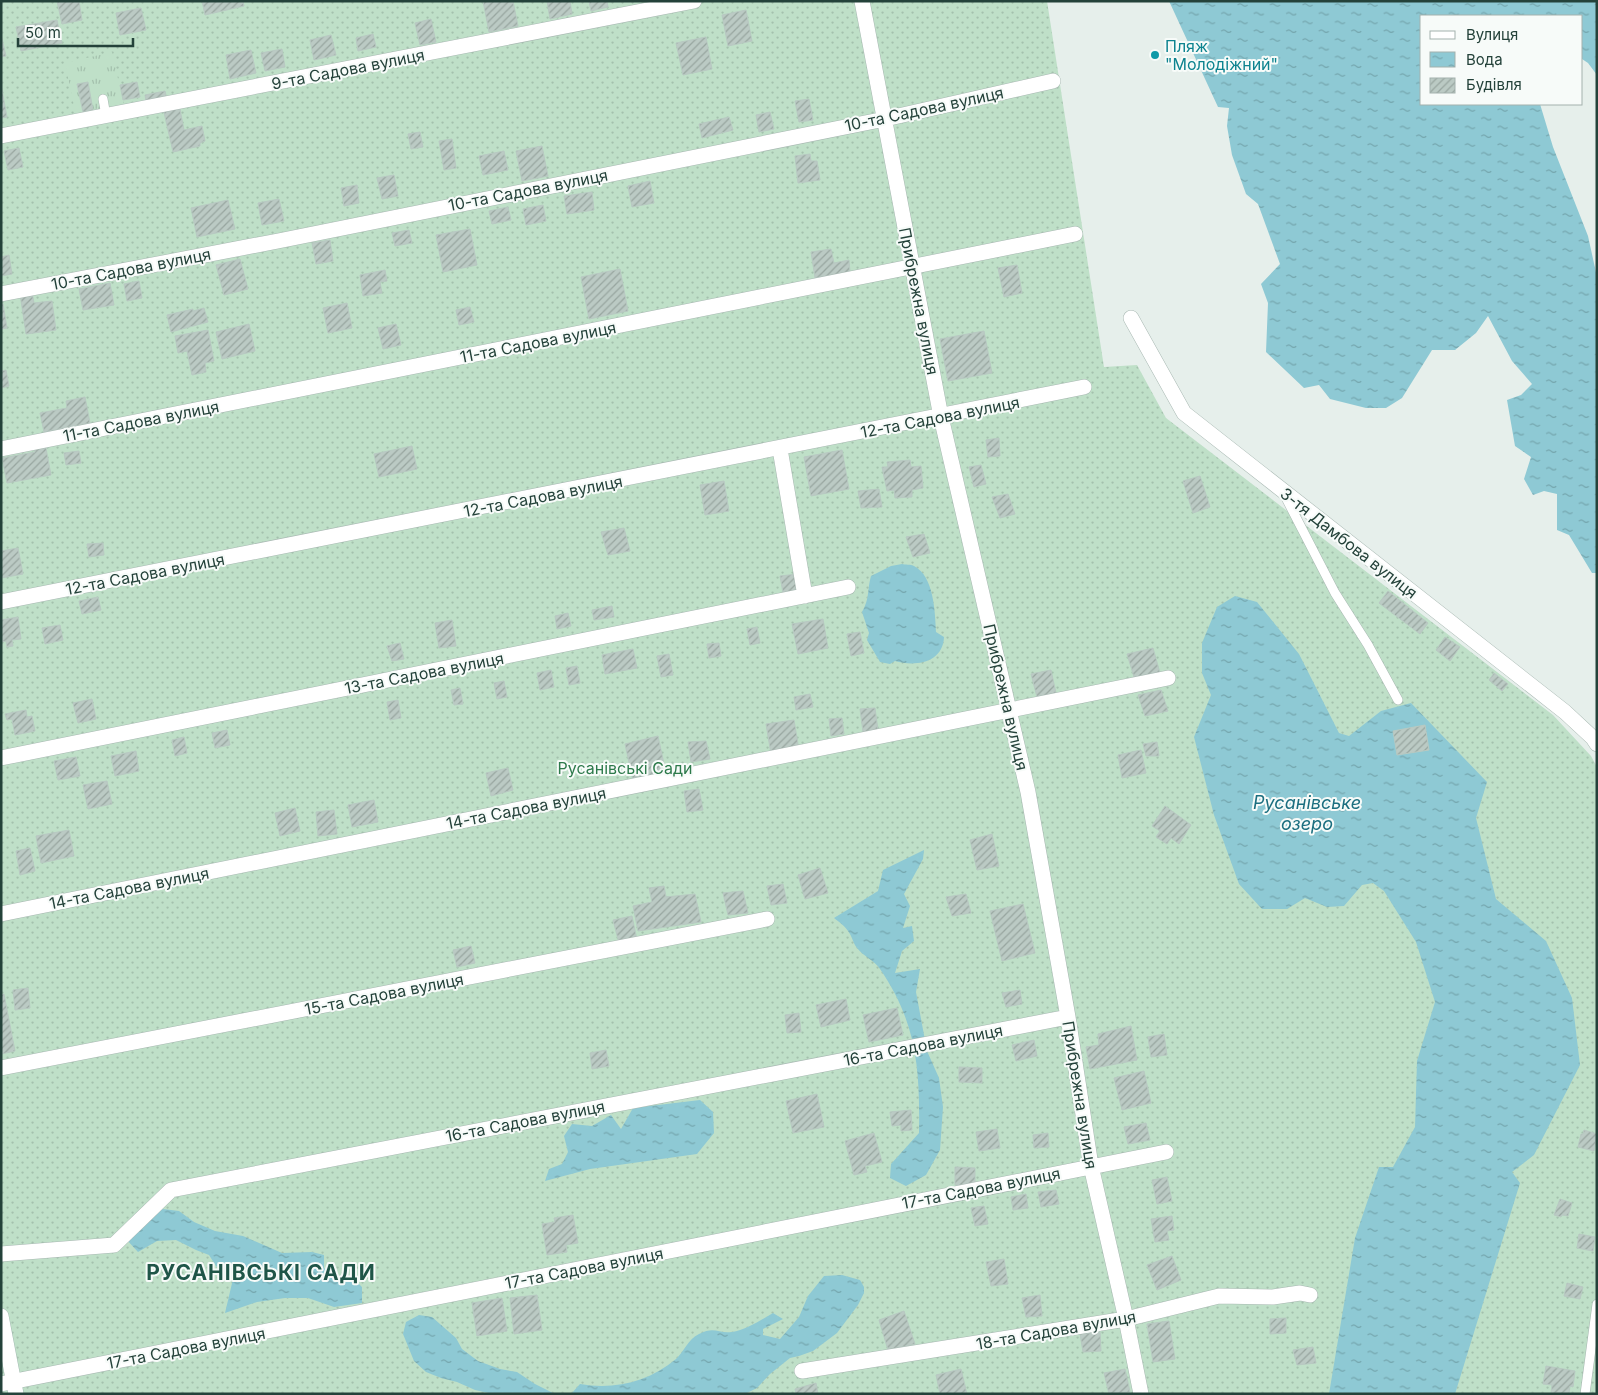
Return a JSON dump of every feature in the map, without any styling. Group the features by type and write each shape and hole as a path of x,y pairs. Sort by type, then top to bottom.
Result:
{"street":[{"name":"9-та Садова вулиця","path":"1,136 694,1"},
{"name":"Прибрежна вулиця","path":"862,1 941,417 1028,792 1068,1017 1091,1166 1142,1394"},
{"name":"10-та Садова вулиця","path":"1,294 278,241 885,118 1053,80"},
{"name":"11-та Садова вулиця","path":"1,449 1075,234"},
{"name":"3-тя Дамбова вулиця","path":"1132,318 1184,413 1564,712 1593,738 1597,744"},
{"name":"12-та Садова вулиця","path":"1,602 1084,388"},
{"path":"780,449 805,596"},
{"name":"13-та Садова вулиця","path":"1,758 848,587"},
{"name":"14-та Садова вулиця","path":"1,914 1168,678"},
{"name":"15-та Садова вулиця","path":"1,1068 767,919"},
{"name":"16-та Садова вулиця","path":"1,1254 114,1245 171,1190 1068,1017"},
{"name":"17-та Садова вулиця","path":"11,1387 1166,1152"},
{"name":"18-та Садова вулиця","path":"802,1371 1126,1319 1219,1296 1273,1297 1300,1293 1310,1295"},
{"path":"1,1316 11,1387"}],"lane":[{"path":"103,99 106,116"},
{"path":"1283,491 1335,593 1368,645 1398,700"},
{"path":"1585,1394 1597,1304"}],"green space":[{"name":"Русанівські Сади","path":"1,1 1047,1 1104,367 1137,365 1166,418 1553,715 1591,756 1597,767 1597,1394 1,1394"},
{"path":"112,52 125,110 77,120 65,63"}],"water":[{"path":"1169,1 1597,1 1597,75 1583,60 1583,15 1420,15 1420,105 1540,105 1553,147 1588,236 1597,277 1597,573 1592,573 1569,535 1557,530 1557,494 1544,491 1533,495 1524,479 1531,457 1515,446 1507,400 1521,395 1532,384 1512,361 1488,316 1476,333 1455,350 1432,350 1402,398 1386,408 1366,408 1330,399 1319,385 1304,388 1266,352 1268,303 1261,284 1280,264 1258,204 1246,194 1232,155 1227,126 1229,108 1218,107"},
{"path":"902,564 914,566 926,578 932,595 936,632 944,637 939,653 927,661 903,663 895,661 890,664 880,662 867,640 869,633 862,612 865,607 871,576 891,566"},
{"name":"Русанівське озеро","path":"1235,596 1257,602 1299,654 1339,733 1349,736 1381,711 1411,703 1487,782 1476,818 1496,899 1546,941 1572,998 1580,1065 1534,1155 1512,1172 1520,1183 1455,1394 1329,1394 1355,1238 1379,1167 1393,1167 1415,1127 1417,1061 1435,1002 1416,942 1384,891 1373,883 1362,885 1344,906 1327,907 1305,898 1287,909 1262,909 1239,884 1214,815 1194,737 1211,695 1202,673 1202,643 1217,607"},
{"path":"924,850 923,859 904,894 910,906 903,928 912,926 914,941 902,951 895,973 920,969 916,992 927,1051 939,1078 943,1107 940,1150 926,1175 906,1186 890,1178 891,1164 919,1133 917,1067 909,1028 902,1008 880,969 859,951 847,929 834,918 878,891 883,870"},
{"path":"700,1100 713,1112 714,1133 697,1154 590,1169 545,1181 549,1169 562,1164 568,1152 564,1136 572,1124 592,1126 611,1115 621,1129 633,1108"},
{"path":"163,1209 179,1211 194,1222 215,1231 243,1236 282,1253 312,1252 324,1255 324,1268 335,1277 355,1280 362,1287 362,1303 334,1307 308,1298 285,1298 257,1302 225,1313 233,1279 216,1266 209,1255 176,1240 157,1241 138,1252 126,1239 151,1216"},
{"path":"842,1275 860,1280 864,1287 864,1293 858,1305 837,1333 813,1351 790,1358 770,1374 757,1388 745,1394 571,1394 580,1384 606,1386 643,1379 666,1367 676,1359 695,1336 713,1330 737,1331 773,1313 783,1319 763,1329 763,1335 780,1339 799,1317 808,1296 824,1276"},
{"path":"419,1315 432,1317 456,1338 462,1349 478,1361 500,1369 517,1372 555,1394 493,1394 475,1390 426,1372 414,1361 403,1334 406,1322"}],"building":[{"path":"57,1 79,1 82,20 62,24"},
{"path":"202,1 243,1 244,6 205,15"},
{"path":"483,1 513,1 518,26 489,32"},
{"path":"547,1 570,1 572,14 550,19"},
{"path":"589,1 607,1 608,7 591,11"},
{"path":"141,8 146,30 120,35 116,13"},
{"path":"746,10 752,41 728,46 722,15"},
{"path":"431,19 436,42 420,45 415,23"},
{"path":"57,20 62,43 21,51 16,27"},
{"path":"373,34 376,47 358,51 356,38"},
{"path":"1,35 6,56 1,57"},
{"path":"331,35 336,55 314,60 310,40"},
{"path":"706,37 712,69 683,75 676,43"},
{"path":"282,49 285,67 265,71 261,53"},
{"path":"251,50 256,73 230,79 226,55"},
{"path":"88,82 93,110 83,112 77,84"},
{"path":"137,82 140,97 123,100 120,85"},
{"path":"1,85 7,117 1,118"},
{"path":"165,91 168,103 147,107 145,95"},
{"path":"809,99 813,120 799,122 795,101"},
{"path":"179,104 184,130 202,126 205,141 200,143 200,146 173,152 163,108"},
{"path":"770,112 774,129 759,132 756,115"},
{"path":"729,117 733,130 702,138 699,124"},
{"path":"420,132 423,147 411,149 408,134"},
{"path":"452,139 456,168 444,170 439,141"},
{"path":"542,146 548,176 522,181 516,151"},
{"path":"19,148 23,167 8,170 4,151"},
{"path":"504,151 508,170 483,175 479,156"},
{"path":"810,154 811,161 817,161 820,180 798,183 795,156"},
{"path":"394,175 398,196 382,199 377,178"},
{"path":"650,181 654,203 632,207 628,186"},
{"path":"357,185 359,203 344,206 341,188"},
{"path":"592,192 594,210 567,214 564,196"},
{"path":"279,199 284,221 262,225 258,203"},
{"path":"228,200 235,229 197,237 191,208"},
{"path":"543,205 546,221 526,225 523,209"},
{"path":"508,207 511,220 492,224 489,211"},
{"path":"470,229 477,265 443,272 436,235"},
{"path":"409,230 412,243 395,246 392,233"},
{"path":"330,240 333,261 316,264 312,243"},
{"path":"831,249 834,263 849,260 850,272 815,278 811,252"},
{"path":"9,255 12,274 1,276 1,257"},
{"path":"240,259 248,289 224,295 216,265"},
{"path":"1017,265 1022,293 1004,297 998,268"},
{"path":"620,269 628,311 589,319 581,277"},
{"path":"385,270 387,281 380,282 382,293 363,296 360,275"},
{"path":"139,281 142,298 127,301 124,284"},
{"path":"110,283 114,305 83,310 79,289"},
{"path":"32,292 34,303 52,301 56,330 26,334 20,294"},
{"path":"347,303 352,328 328,333 323,308"},
{"path":"1,304 3,304 7,328 1,329"},
{"path":"470,307 474,322 459,325 456,310"},
{"path":"204,308 208,322 171,332 167,315"},
{"path":"249,324 255,351 222,359 216,332"},
{"path":"396,324 401,345 383,349 378,328"},
{"path":"208,330 214,361 205,363 206,372 192,375 187,351 178,353 175,336"},
{"path":"984,331 992,373 948,381 940,339"},
{"path":"6,370 9,386 1,388 1,371"},
{"path":"85,397 90,423 44,432 40,413 67,408 66,401"},
{"path":"999,438 1000,456 988,457 986,440"},
{"path":"45,443 51,475 7,483 2,458 35,452 34,445"},
{"path":"412,446 417,469 379,477 374,454"},
{"path":"842,450 849,489 811,496 804,457"},
{"path":"79,451 81,463 66,465 64,453"},
{"path":"910,460 911,467 921,466 923,488 912,490 912,497 895,498 894,490 887,491 882,467 888,467 887,462"},
{"path":"981,465 986,484 974,487 969,467"},
{"path":"1200,476 1210,507 1193,513 1183,481"},
{"path":"724,481 729,511 705,515 700,485"},
{"path":"879,489 882,507 861,508 858,491"},
{"path":"1008,494 1015,514 1000,518 992,497"},
{"path":"624,528 630,551 608,555 601,532"},
{"path":"924,534 930,553 913,557 906,537"},
{"path":"103,543 104,555 89,557 87,544"},
{"path":"18,548 23,574 1,578 1,551"},
{"path":"798,574 800,591 783,593 780,576"},
{"path":"1388,591 1428,623 1420,634 1379,603"},
{"path":"98,597 101,610 82,614 79,601"},
{"path":"612,606 614,617 594,620 592,610"},
{"path":"568,613 571,626 557,629 555,616"},
{"path":"18,617 21,639 12,640 13,646 7,647 6,641 1,642 1,620"},
{"path":"823,619 828,648 798,654 792,624"},
{"path":"452,620 456,646 439,648 435,623"},
{"path":"60,625 63,640 45,644 42,628"},
{"path":"757,627 760,643 750,645 747,629"},
{"path":"860,632 864,653 851,656 847,634"},
{"path":"1445,637 1460,647 1450,661 1436,650"},
{"path":"400,643 404,659 392,661 387,646"},
{"path":"719,643 721,656 709,658 707,644"},
{"path":"1153,648 1160,673 1134,677 1127,654"},
{"path":"633,649 637,668 605,674 602,655"},
{"path":"669,654 673,675 661,677 657,656"},
{"path":"577,666 580,683 569,685 566,668"},
{"path":"551,670 554,687 540,690 537,673"},
{"path":"1051,670 1056,693 1037,697 1031,674"},
{"path":"1494,673 1508,684 1502,691 1489,680"},
{"path":"504,681 507,697 497,699 494,683"},
{"path":"460,688 463,704 454,705 451,690"},
{"path":"1161,690 1168,711 1145,716 1138,695"},
{"path":"810,694 813,707 796,710 794,697"},
{"path":"92,699 96,719 78,723 73,703"},
{"path":"398,700 401,718 390,720 387,702"},
{"path":"875,708 878,730 863,732 860,709"},
{"path":"26,710 27,717 32,716 35,731 15,735 12,719 7,720 5,714"},
{"path":"842,718 844,734 831,736 829,719"},
{"path":"794,720 799,750 771,754 766,724"},
{"path":"1425,725 1429,750 1397,755 1393,731"},
{"path":"227,730 230,745 215,748 212,733"},
{"path":"658,736 666,773 633,781 625,744"},
{"path":"184,737 187,753 175,756 172,740"},
{"path":"706,741 710,759 691,762 688,742"},
{"path":"1157,742 1159,756 1146,756 1143,744"},
{"path":"1141,750 1146,773 1122,778 1118,755"},
{"path":"136,751 139,771 115,776 111,756"},
{"path":"76,757 80,776 58,780 54,761"},
{"path":"508,768 513,790 491,796 486,773"},
{"path":"107,781 112,804 88,809 83,785"},
{"path":"699,789 703,810 687,812 684,791"},
{"path":"374,800 378,822 352,827 348,805"},
{"path":"1165,806 1191,825 1179,844 1171,838 1167,844 1156,837 1160,831 1152,826"},
{"path":"295,808 300,831 280,836 275,813"},
{"path":"334,810 337,834 318,836 316,812"},
{"path":"69,830 74,856 41,863 36,836"},
{"path":"992,834 999,866 977,870 970,840"},
{"path":"30,848 35,871 20,875 16,851"},
{"path":"820,868 828,893 805,899 798,875"},
{"path":"783,884 787,903 771,905 767,886"},
{"path":"664,886 666,897 695,894 701,922 638,931 633,906 652,902 649,888"},
{"path":"743,891 748,913 728,915 723,893"},
{"path":"966,894 971,913 952,916 946,897"},
{"path":"1023,904 1035,953 1002,961 990,911"},
{"path":"632,916 637,940 619,943 613,920"},
{"path":"471,946 475,963 457,967 453,950"},
{"path":"28,988 30,1008 15,1010 13,990"},
{"path":"1020,990 1022,1004 1006,1007 1002,993"},
{"path":"4,994 15,1051 1,1054 1,995"},
{"path":"846,999 850,1020 821,1027 816,1005"},
{"path":"897,1008 903,1035 869,1042 863,1015"},
{"path":"799,1013 801,1032 787,1033 785,1015"},
{"path":"1131,1026 1137,1060 1090,1069 1086,1047 1099,1045 1098,1034"},
{"path":"1164,1034 1167,1055 1151,1057 1148,1037"},
{"path":"1034,1040 1037,1056 1016,1061 1012,1045"},
{"path":"606,1050 609,1066 592,1069 590,1053"},
{"path":"959,1067 982,1068 982,1083 959,1082"},
{"path":"1144,1071 1151,1103 1122,1110 1114,1078"},
{"path":"817,1094 824,1127 793,1133 786,1101"},
{"path":"911,1110 912,1130 901,1131 901,1125 892,1126 890,1112"},
{"path":"1146,1123 1150,1140 1128,1144 1124,1127"},
{"path":"997,1129 1000,1148 979,1151 976,1132"},
{"path":"1584,1130 1597,1134 1594,1151 1578,1147"},
{"path":"874,1133 882,1162 865,1166 867,1172 854,1175 845,1141"},
{"path":"1048,1133 1049,1147 1034,1148 1033,1135"},
{"path":"955,1167 975,1168 975,1185 955,1185"},
{"path":"1167,1177 1172,1201 1157,1204 1152,1180"},
{"path":"1056,1190 1059,1204 1041,1207 1038,1192"},
{"path":"1026,1194 1028,1208 1013,1210 1011,1197"},
{"path":"1560,1199 1572,1203 1568,1216 1554,1215"},
{"path":"984,1206 988,1224 975,1226 971,1208"},
{"path":"573,1215 578,1243 566,1245 567,1252 547,1255 542,1224 555,1222 554,1218"},
{"path":"1172,1216 1174,1230 1167,1231 1169,1240 1155,1242 1151,1219"},
{"path":"1579,1234 1595,1237 1593,1251 1577,1248"},
{"path":"1172,1256 1181,1280 1157,1290 1147,1265"},
{"path":"1004,1259 1008,1284 991,1286 986,1262"},
{"path":"1567,1283 1583,1287 1580,1299 1564,1296"},
{"path":"537,1295 542,1330 514,1334 510,1298"},
{"path":"1040,1295 1042,1316 1026,1317 1022,1298"},
{"path":"502,1298 507,1331 477,1336 472,1303"},
{"path":"904,1311 915,1344 888,1350 879,1320"},
{"path":"1286,1318 1286,1333 1270,1334 1270,1319"},
{"path":"1169,1321 1175,1359 1153,1362 1147,1324"},
{"path":"1100,1332 1101,1351 1083,1352 1080,1334"},
{"path":"1313,1347 1316,1363 1297,1365 1293,1350"},
{"path":"1546,1366 1575,1371 1573,1387 1570,1386 1569,1394 1551,1393 1552,1385 1543,1384"},
{"path":"961,1369 967,1394 940,1394 936,1375"},
{"path":"1125,1369 1130,1392 1109,1394 1104,1373"},
{"path":"816,1383 818,1394 796,1394 795,1389"}],"place":[{"name":"Пляж \"Молодіжний\"","path":"1155,55"}],"district":[{"name":"РУСАНІВСЬКІ САДИ","path":"261,1272"}]}
